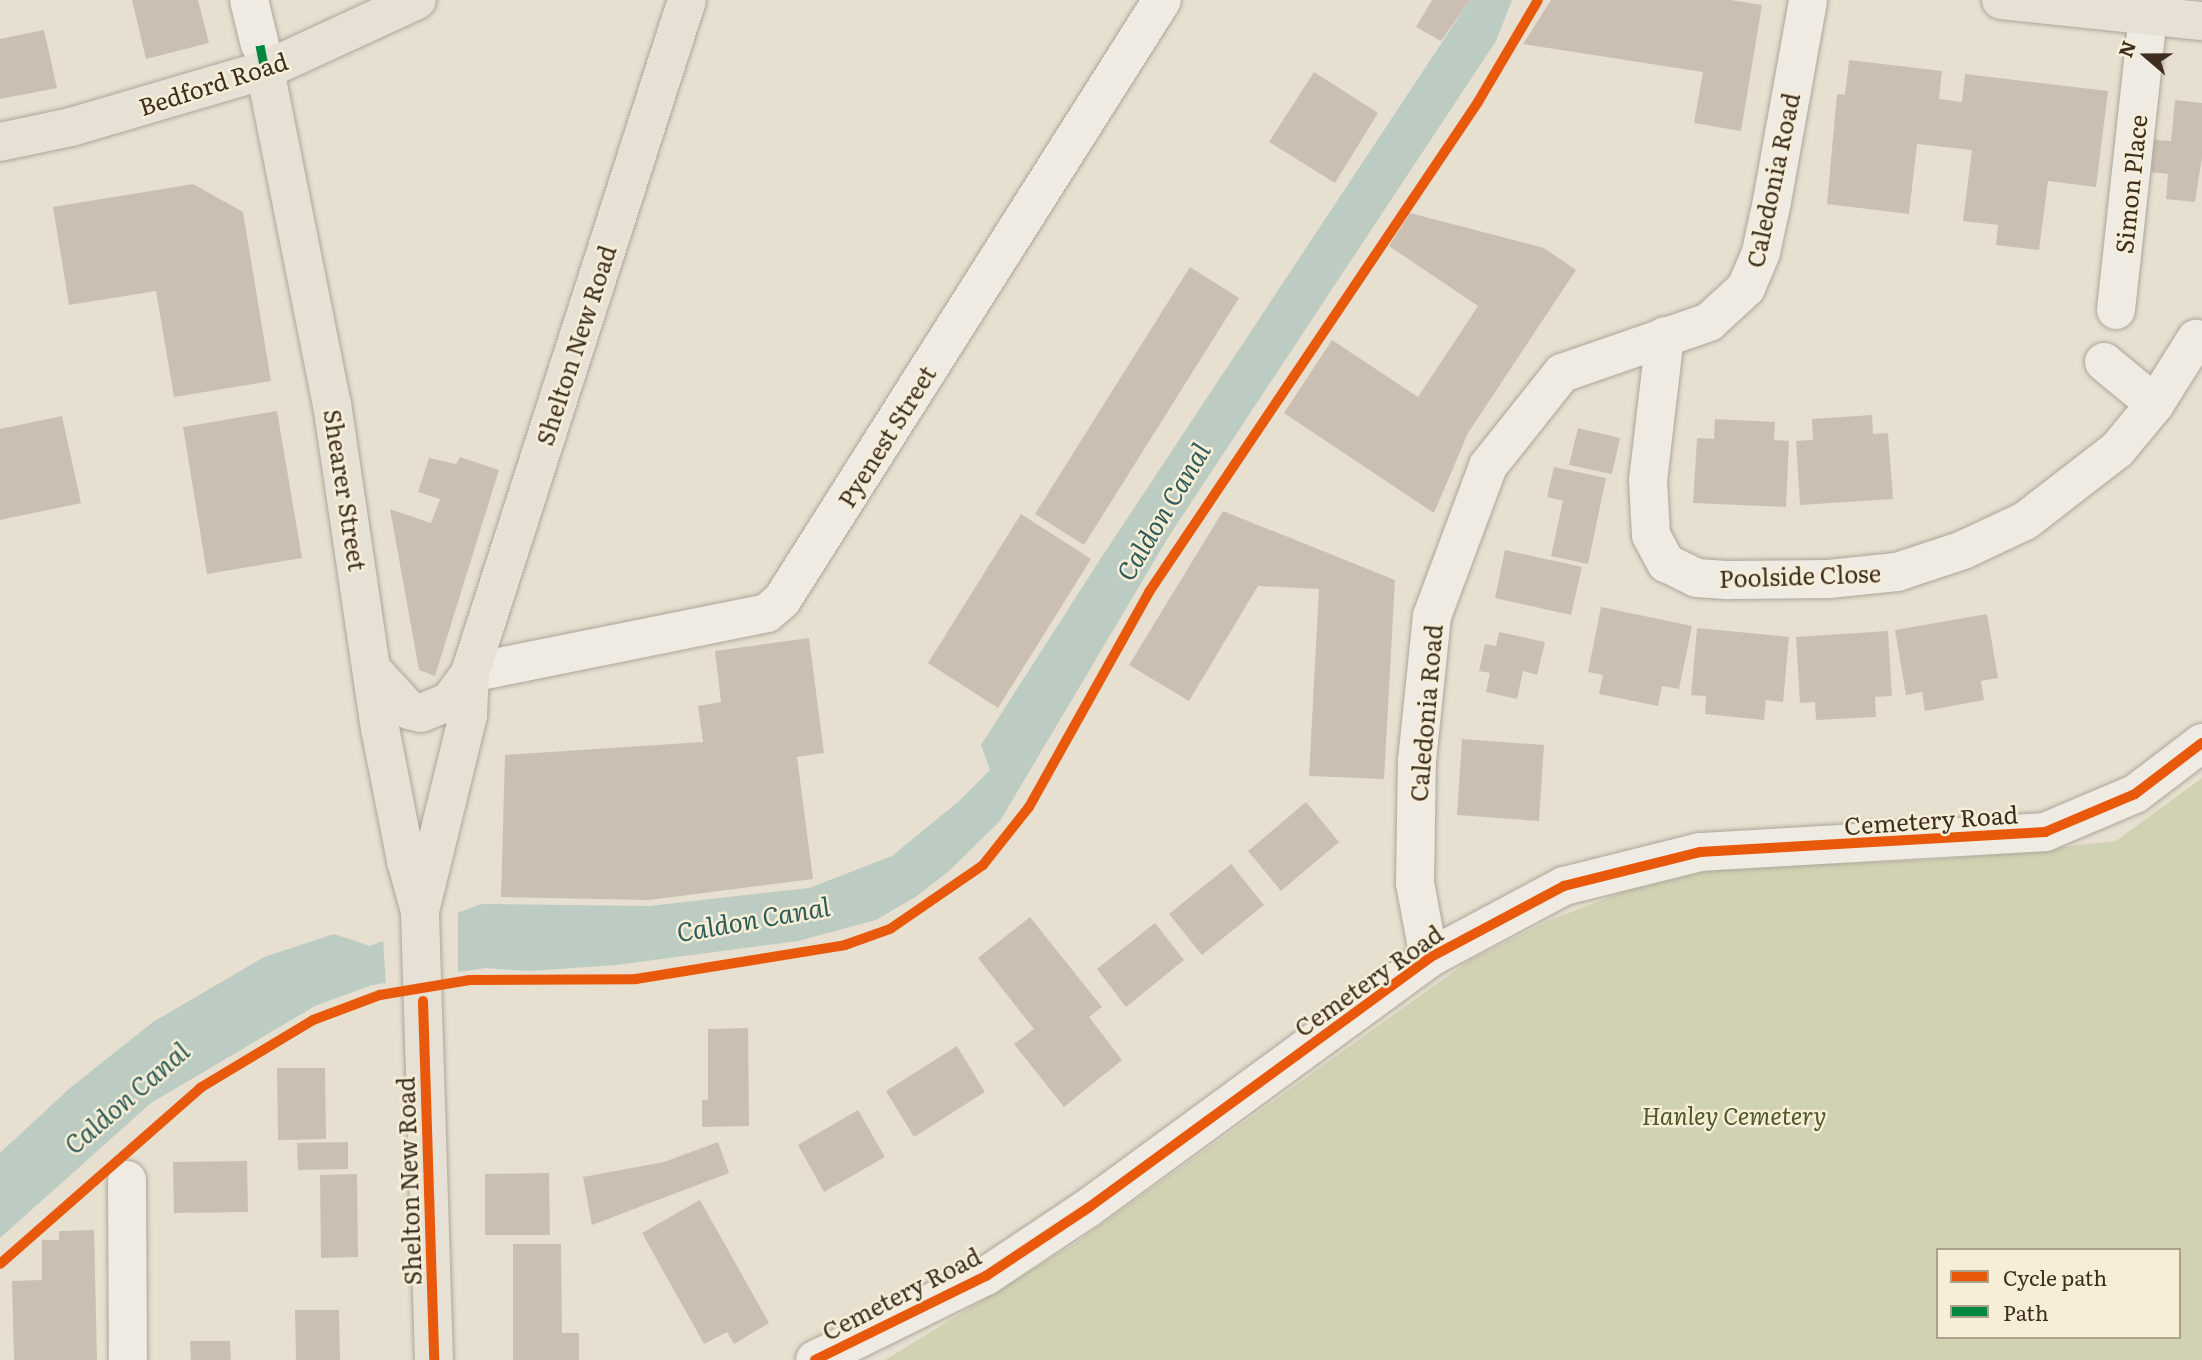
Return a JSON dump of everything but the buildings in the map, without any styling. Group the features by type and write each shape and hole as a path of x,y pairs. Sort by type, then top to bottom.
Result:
{"main road":[{"name":"Bedford Road","path":"0,142 71,127 417,0"},
{"path":"2001,0 2202,21"},
{"name":"Shelton New Road","path":"434,1360 420,911 434,870 440,816 468,715 470,673 683,6"},
{"name":"Shearer Street","path":"262,57 332,404 375,673 380,728 406,861 420,911"},
{"name":"Shelton New Road","path":"375,673 408,710 421,713 450,701 470,673"}],"street":[{"path":"249,0 262,57"},
{"name":"Pyenest Street","path":"470,673 767,613 782,600 1162,0"},
{"name":"Caledonia Road","path":"1429,958 1415,883 1417,761 1432,616 1489,466 1562,373 1709,322 1746,288 1761,252 1772,201 1808,0"},
{"name":"Simon Place","path":"2116,310 2148,16"},
{"name":"Poolside Close","path":"1665,336 1648,480 1651,535 1666,563 1697,578 1843,578 1897,572 1963,550 2025,521 2118,450 2155,404 2196,339"},
{"path":"2104,362 2155,404"},
{"name":"Cemetery Road","path":"815,1360 986,1276 1088,1208 1429,958 1564,886 1700,852 2045,832 2135,794 2202,743"},
{"path":"127,1180 128,1360"}],"green space":[{"name":"Hanley Cemetery","path":"2202,778 2202,1360 885,1360 1074,1244 1470,960 1548,921 1628,890 1716,869 1946,859 2116,841"}],"water":[{"name":"Caldon Canal","path":"1470,0 1512,0 1496,41 1169,536 1000,821 949,871 917,896 876,920 798,941 616,965 529,971 486,968 372,985 315,1006 151,1103 0,1238 0,1153 70,1088 153,1022 264,957 334,934 370,946 481,904 649,906 809,888 892,856 959,801 990,770 981,745 1099,561"}],"pier":[{"path":"458,909 458,976 386,987 383,937"}],"marked path":[{"path":"260,45 265,70"}],"cycle path":[{"path":"0,1264 200,1088 313,1020 380,995 470,980 636,979 845,945 890,929 983,865 1029,807 1149,592 1478,102 1538,0"},
{"path":"815,1360 986,1276 1088,1208 1429,958 1564,886 1700,852 2045,832 2135,794 2202,743"},
{"path":"423,1001 434,1360"}]}
